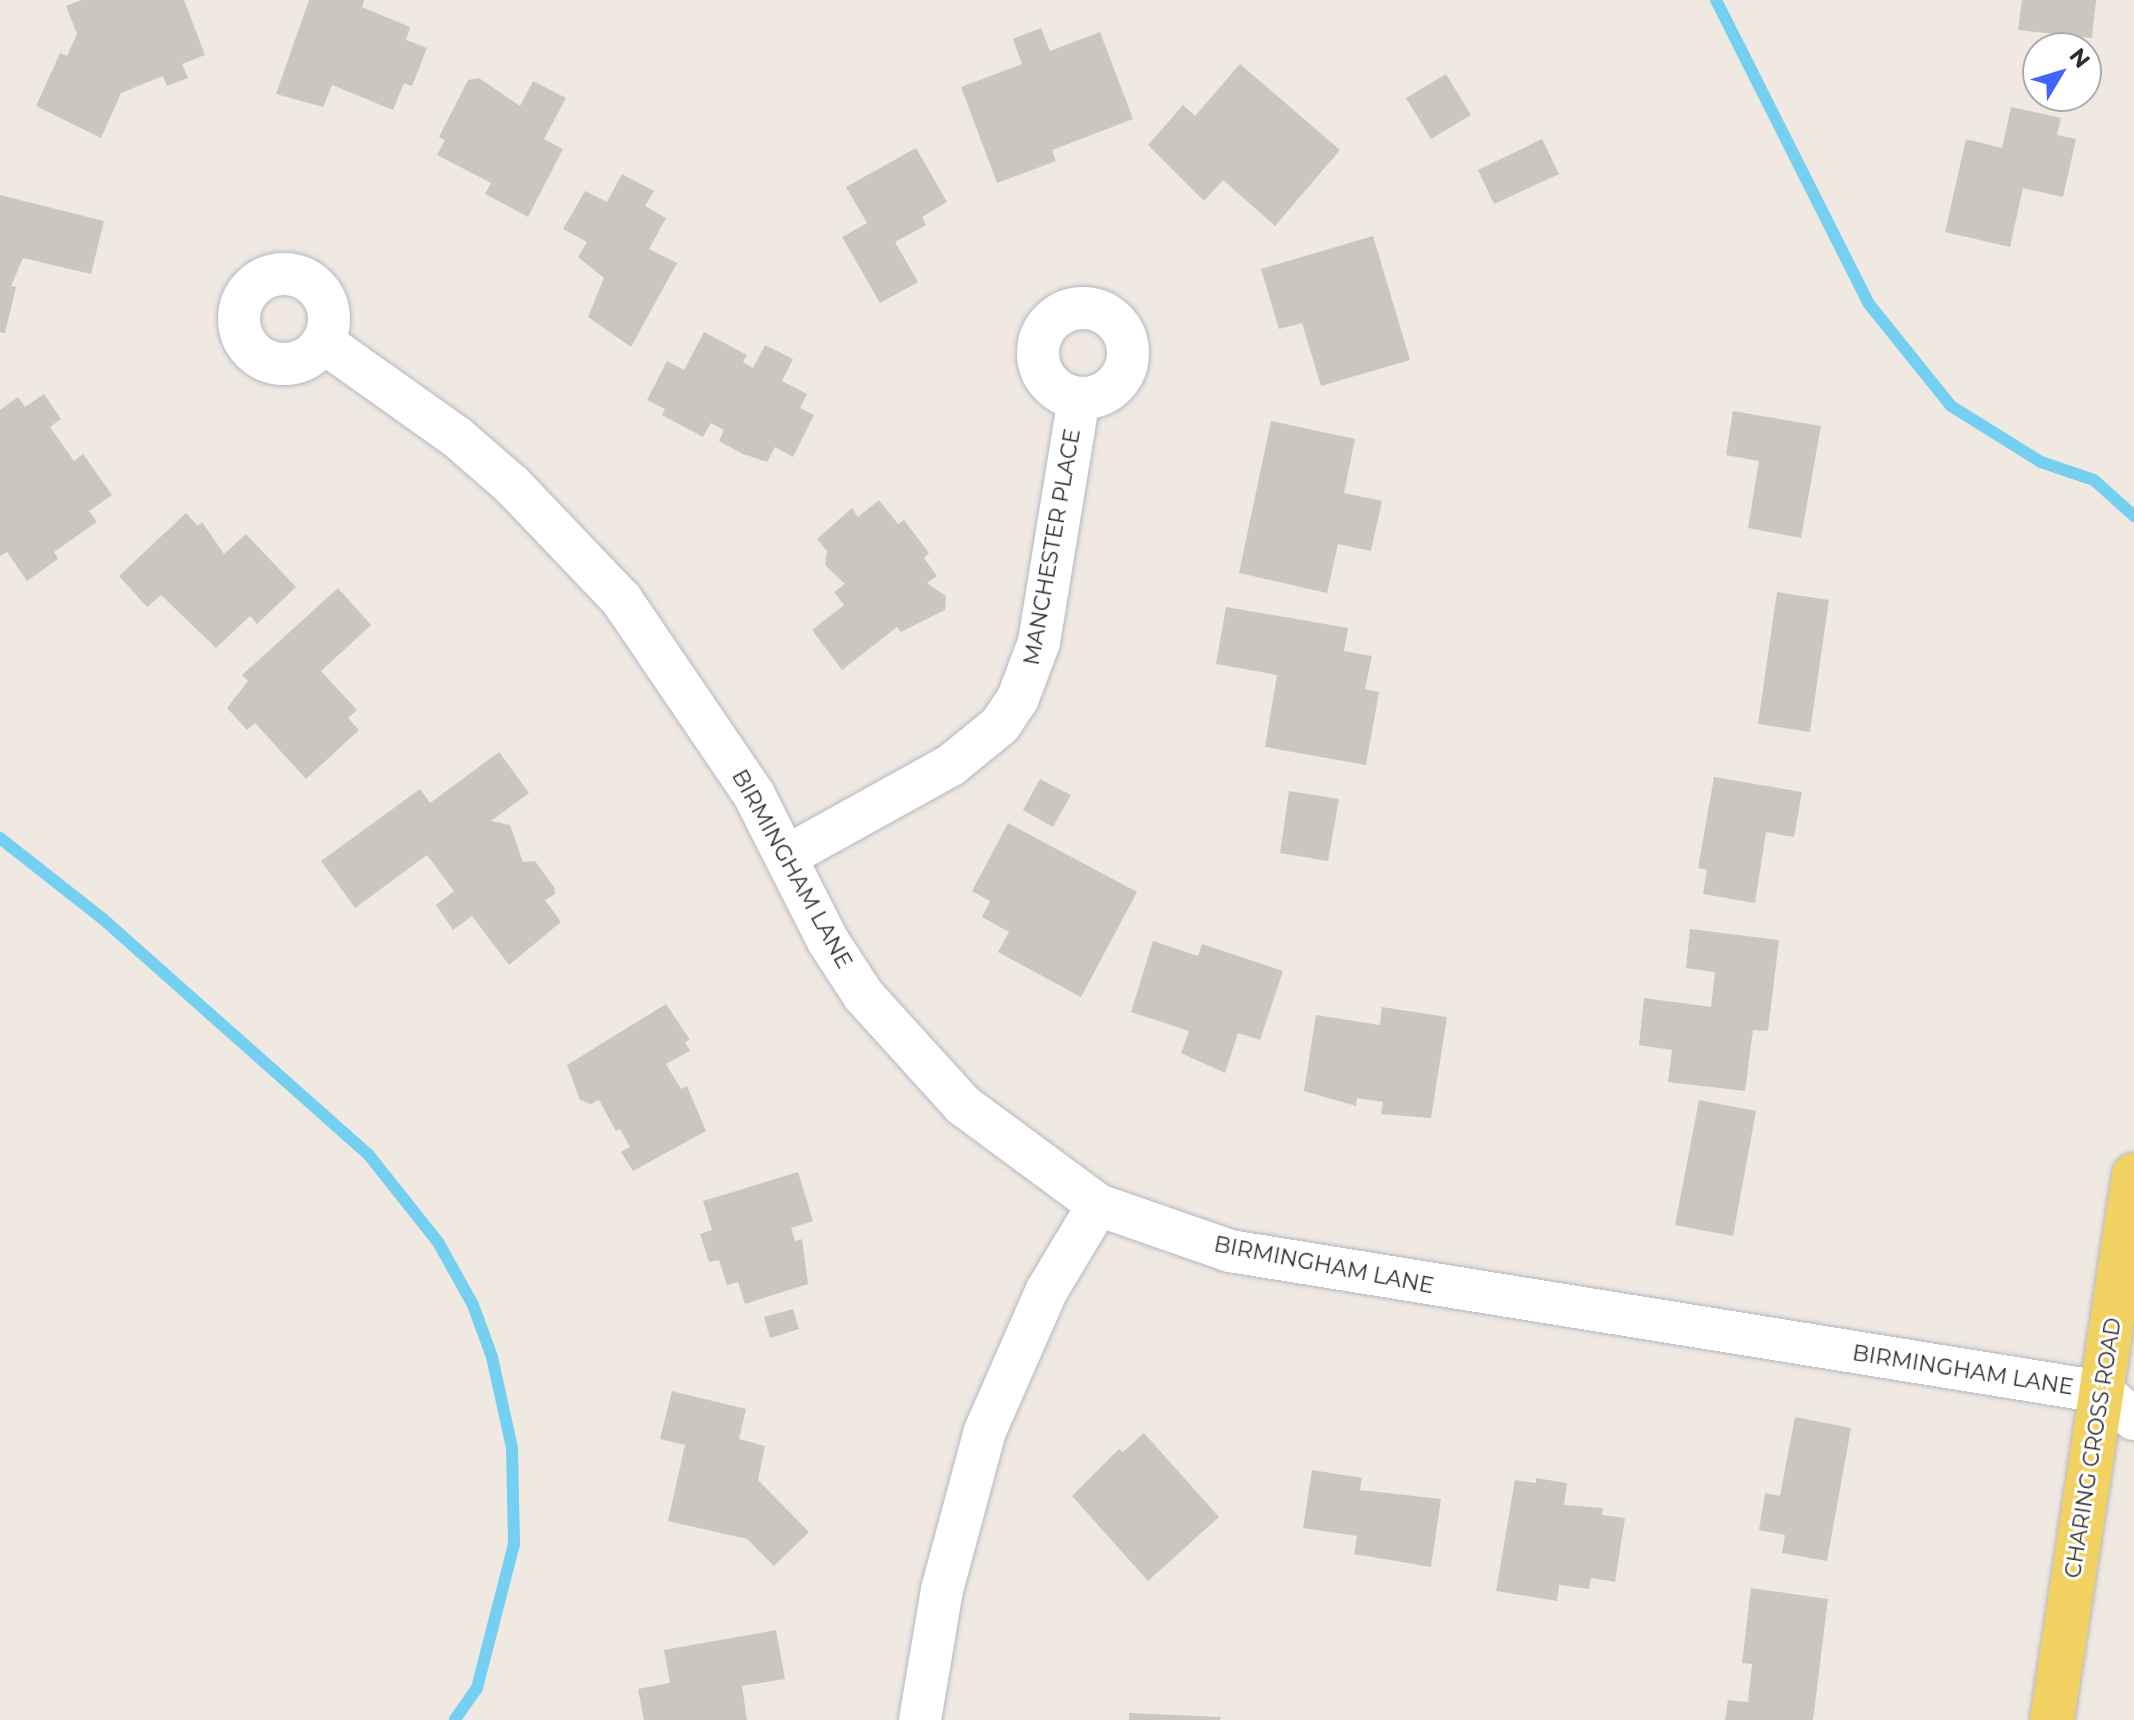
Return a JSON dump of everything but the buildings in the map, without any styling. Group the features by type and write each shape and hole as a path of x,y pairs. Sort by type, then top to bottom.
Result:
{"main road":[{"name":"CHARING CROSS ROAD","path":"2052,1720 2118,1406 2134,1175"}],"street":[{"name":"BIRMINGHAM LANE","path":"323,342 480,456 621,599 679,678 787,856 828,941 907,1047 963,1105 1098,1205 1230,1251 2118,1406"},
{"name":"MANCHESTER PLACE","path":"787,856 951,765 1000,725 1018,698 1039,642 1079,398"},
{"path":"920,1720 948,1562 985,1431 1047,1290 1098,1205"}],"waterway":[{"path":"1716,0 1869,304 1951,406 2041,462 2094,480 2134,516"},
{"path":"0,838 103,919 368,1154 438,1242 473,1305 492,1357 512,1448 514,1544 477,1688 455,1720"}]}
